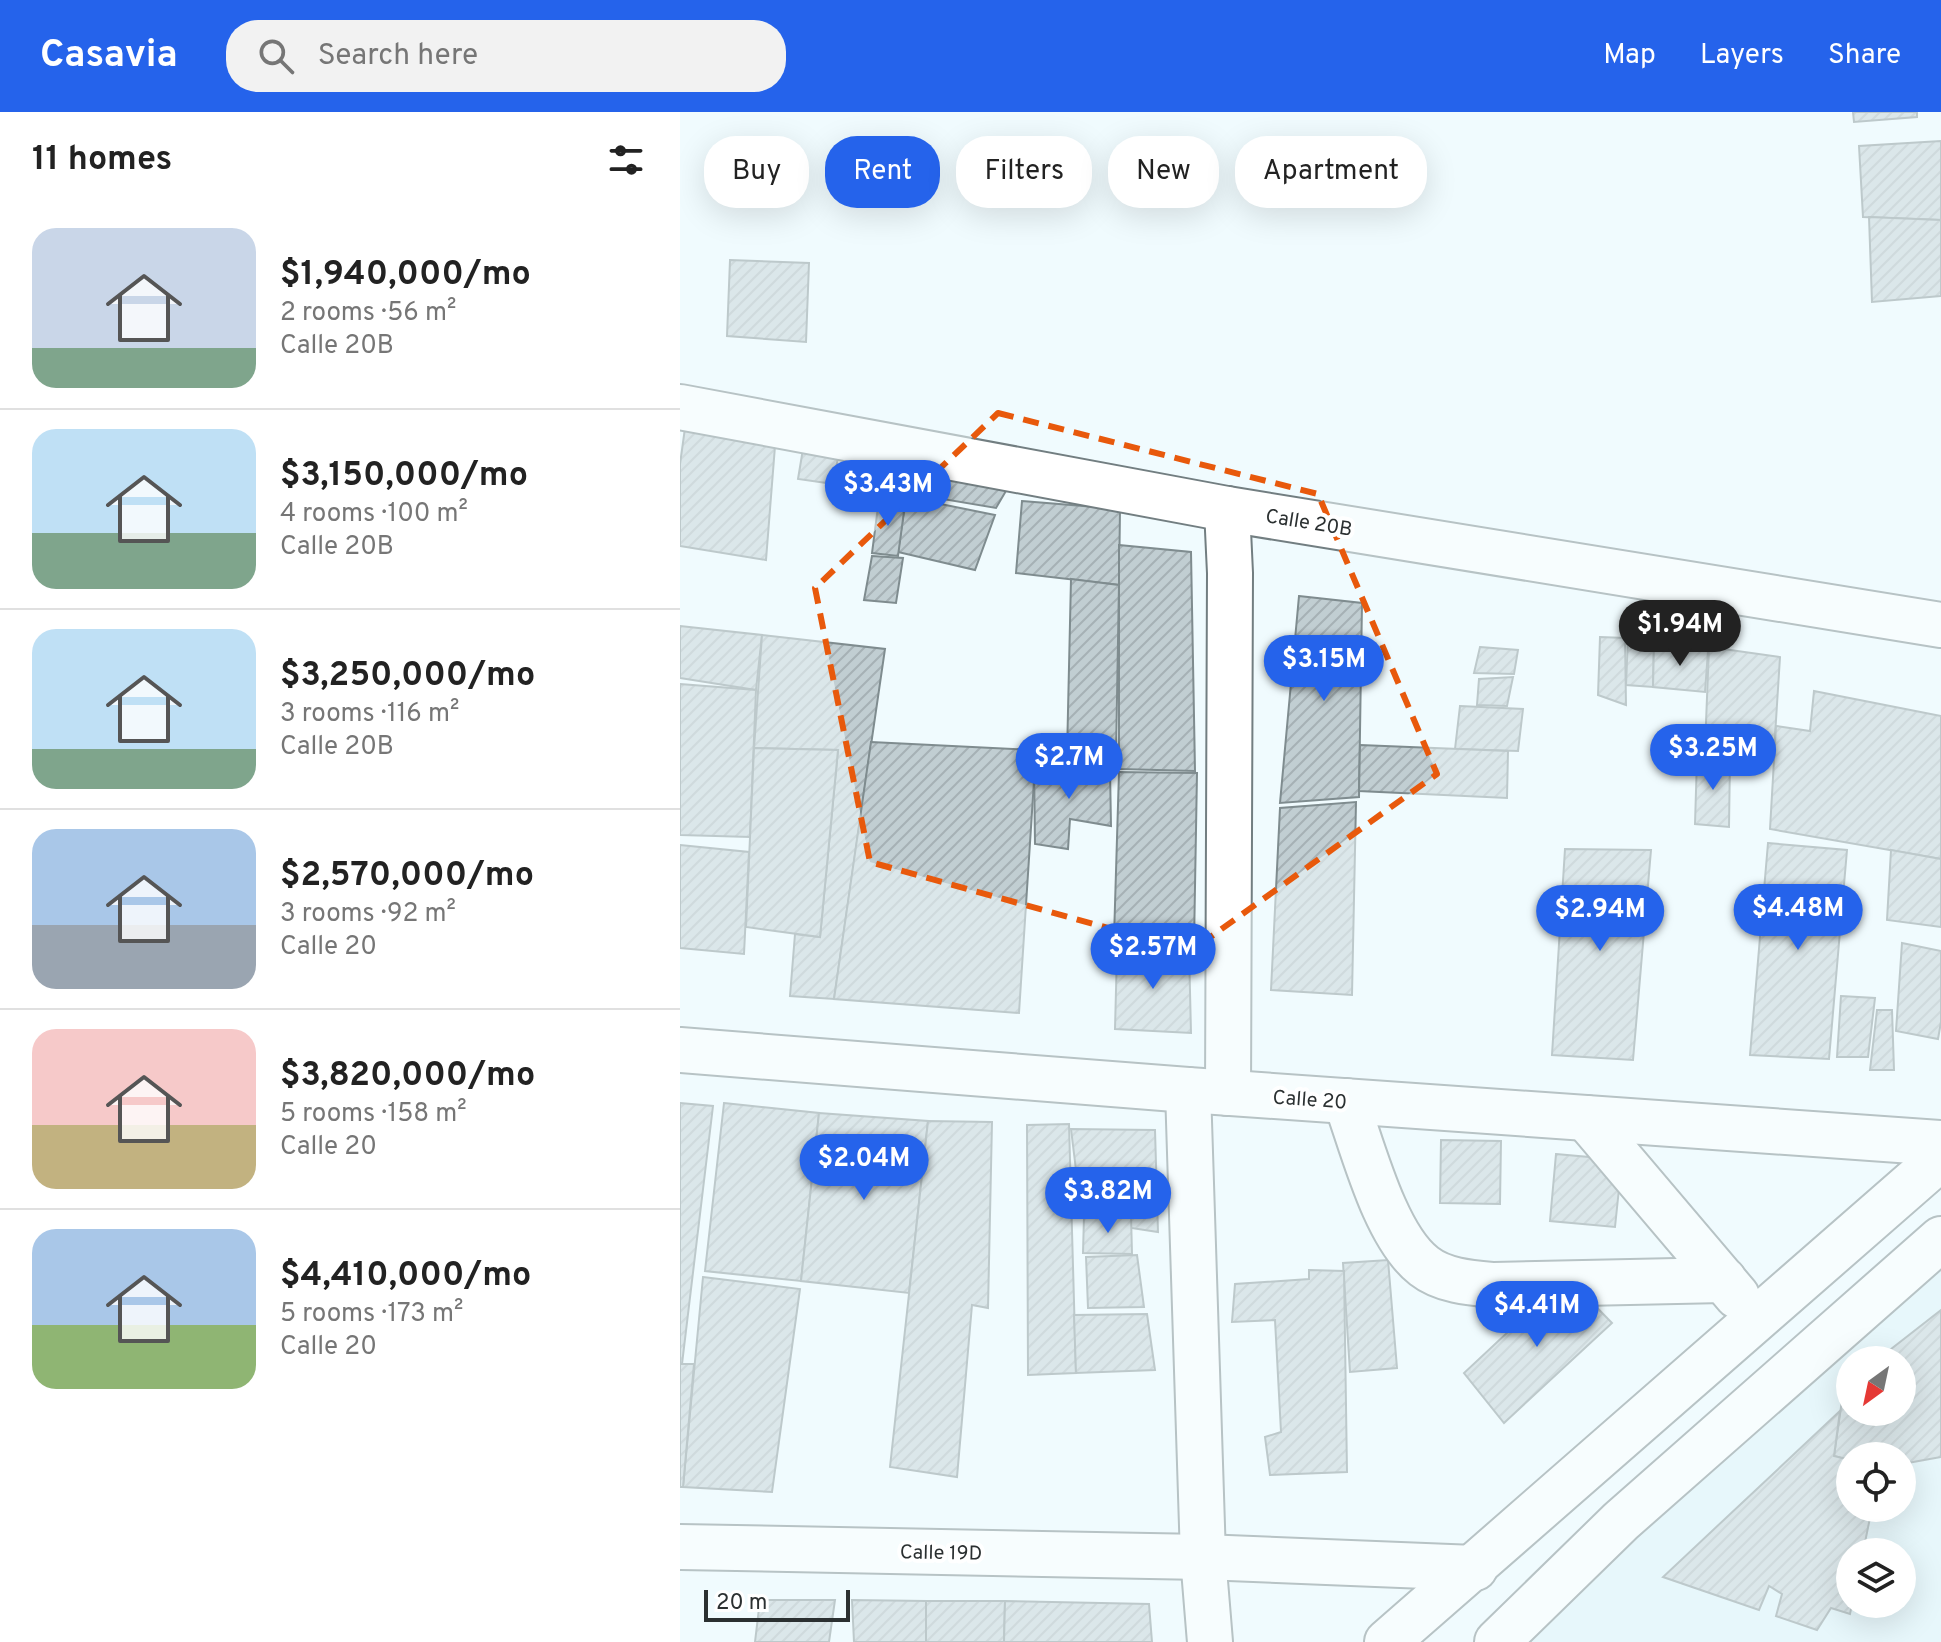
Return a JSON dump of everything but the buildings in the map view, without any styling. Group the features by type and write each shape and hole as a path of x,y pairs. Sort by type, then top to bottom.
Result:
{"street":[{"name":"Calle 20B","path":"680,407 1227,509 1941,625"},
{"path":"1210,1642 1203,1557 1208,1092 1230,573 1227,509"},
{"name":"Calle 20","path":"680,1050 1208,1092 1941,1143"},
{"path":"1346,1101 1391,1224 1410,1253 1426,1269 1460,1282 1494,1285 1724,1280"},
{"path":"1586,1118 1757,1319"},
{"path":"1387,1642 1941,1158"},
{"path":"1497,1642 1621,1521 1941,1239"},
{"name":"Calle 19D","path":"680,1547 1203,1557 1475,1568"}],"highlighted area":[{"path":"998,413 1318,494 1437,774 1191,951 870,862 815,588"}],"shaded area":[{"path":"1941,1253 1941,1642 1525,1642 1836,1351 1836,1426 1916,1426 1916,1346 1842,1346"}]}
